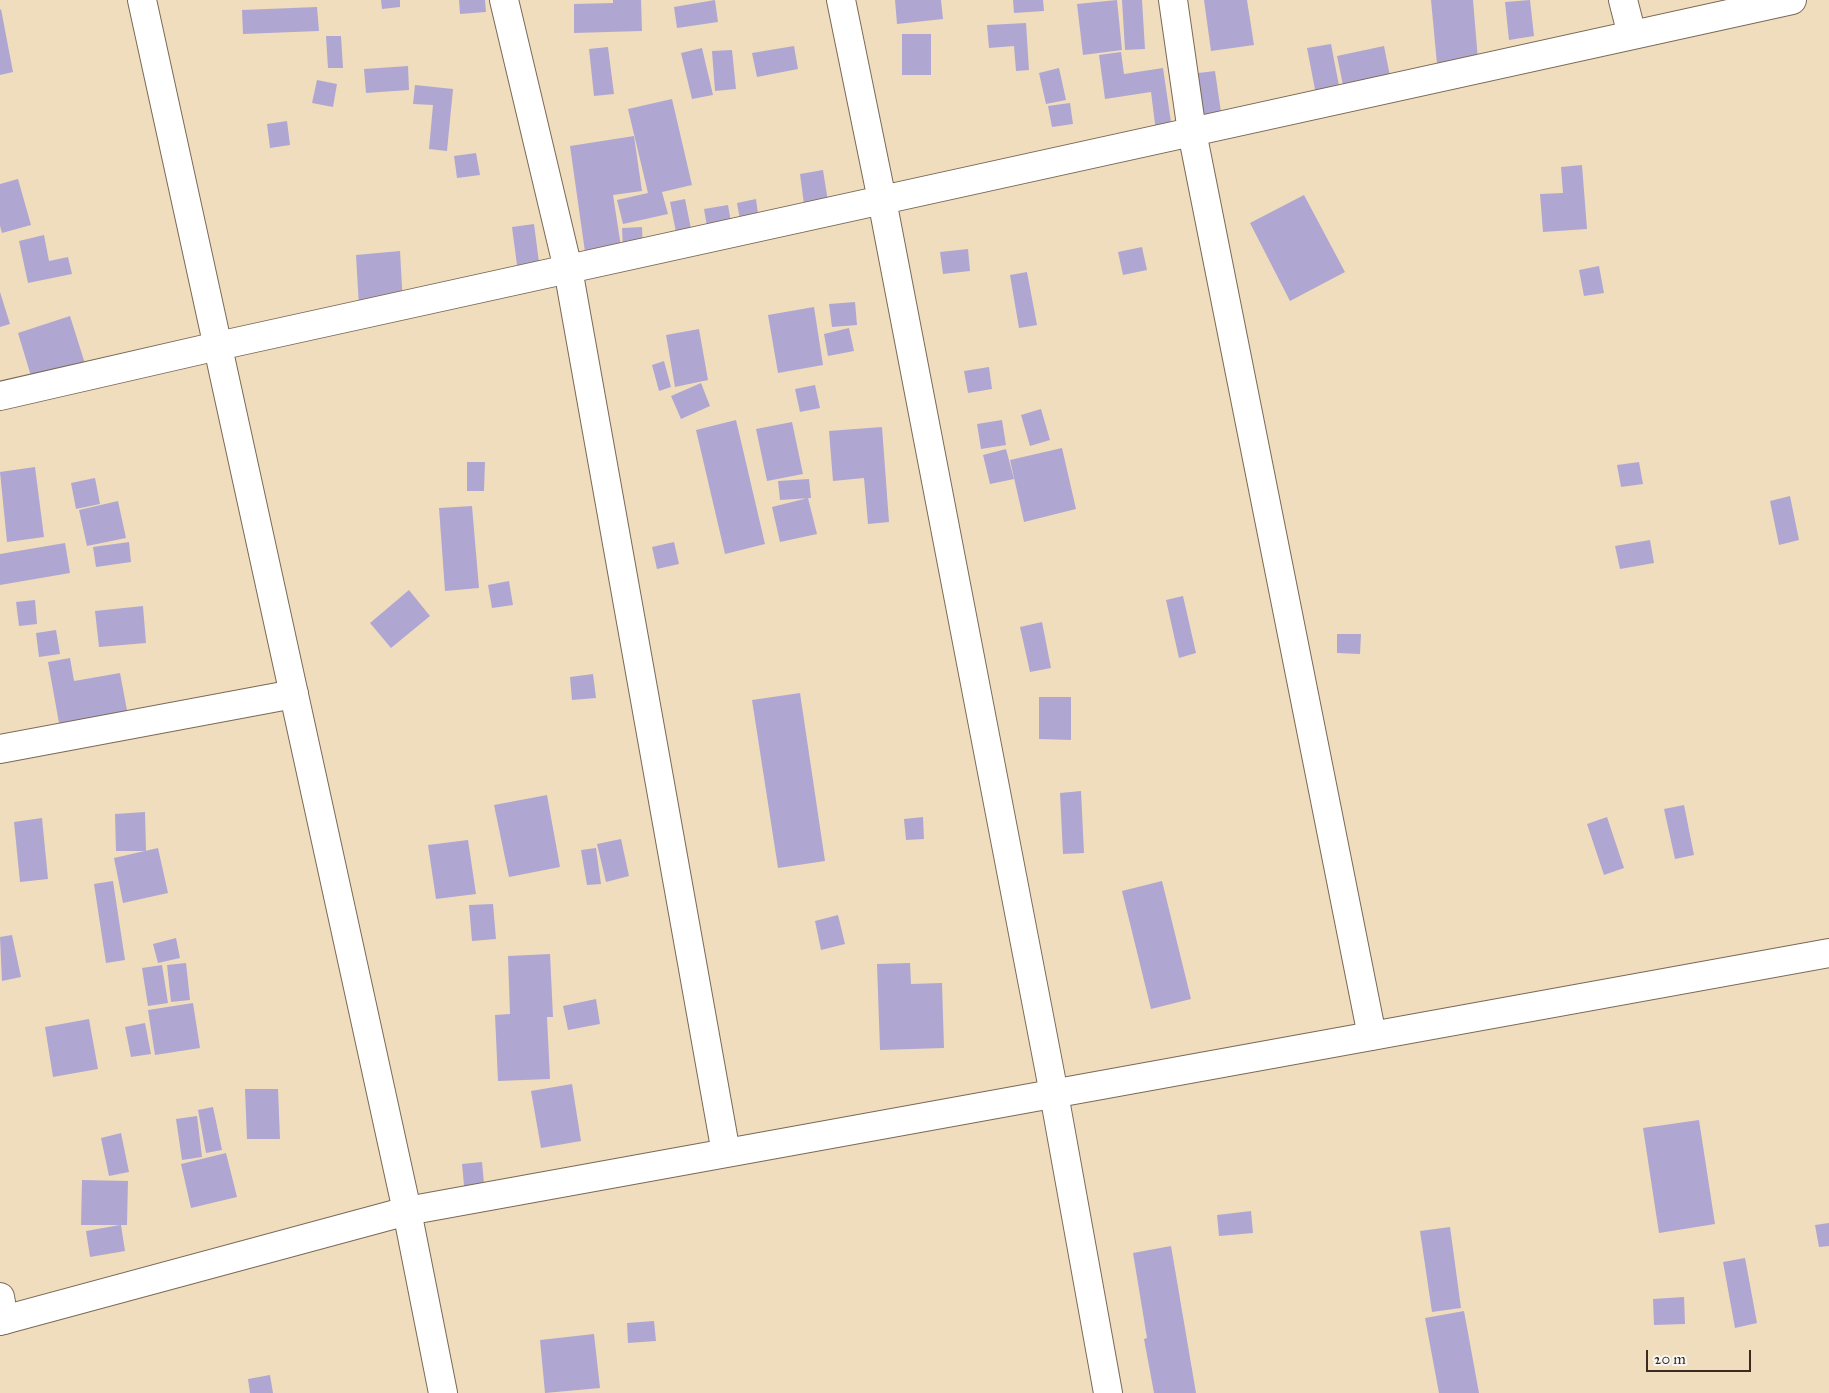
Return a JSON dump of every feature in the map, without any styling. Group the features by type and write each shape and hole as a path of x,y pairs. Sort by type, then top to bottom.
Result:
{"street":[{"path":"142,0 407,1210 443,1393"},
{"path":"504,0 568,269 726,1153"},
{"path":"841,0 882,200 1054,1094 1108,1393"},
{"path":"1173,0 1192,132 1372,1036"},
{"path":"1623,0 1632,35"},
{"path":"0,396 218,346 1792,0"},
{"path":"0,749 294,694"},
{"path":"1,1313 407,1210 1829,953"}],"building":[{"path":"381,0 400,0 400,7 382,9"},
{"path":"459,0 485,0 486,12 460,14"},
{"path":"613,0 641,0 642,31 574,33 574,4 613,3"},
{"path":"715,0 718,22 677,28 674,7"},
{"path":"895,0 941,0 943,19 897,24"},
{"path":"1013,0 1043,0 1044,11 1014,13"},
{"path":"1117,0 1122,50 1083,55 1077,4"},
{"path":"1122,0 1142,0 1145,49 1125,50"},
{"path":"1204,0 1247,0 1254,45 1211,51"},
{"path":"1431,0 1473,0 1478,60 1437,64"},
{"path":"1530,0 1534,36 1509,40 1505,2"},
{"path":"317,7 319,31 243,34 242,10"},
{"path":"0,10 13,72 0,75"},
{"path":"1026,23 1029,70 1016,71 1014,46 989,48 987,25"},
{"path":"902,34 931,34 931,75 902,75"},
{"path":"326,36 341,36 343,68 328,68"},
{"path":"1331,44 1341,96 1317,100 1307,48"},
{"path":"794,46 798,69 757,77 752,53"},
{"path":"1384,46 1391,81 1344,90 1337,56"},
{"path":"608,47 614,94 594,96 589,49"},
{"path":"702,48 713,95 692,99 681,53"},
{"path":"732,50 736,89 715,91 712,51"},
{"path":"1121,52 1124,74 1163,68 1172,129 1156,132 1151,92 1105,99 1099,55"},
{"path":"408,66 409,90 366,93 364,69"},
{"path":"1059,68 1066,100 1046,104 1039,73"},
{"path":"1215,71 1222,119 1197,122 1190,74"},
{"path":"317,80 337,84 333,107 312,103"},
{"path":"415,85 453,89 447,151 429,149 433,105 413,104"},
{"path":"672,99 692,185 662,192 668,214 623,224 617,200 648,193 628,109"},
{"path":"1070,103 1073,124 1052,127 1048,106"},
{"path":"287,121 290,145 270,148 267,124"},
{"path":"634,136 642,191 613,195 622,253 586,259 570,146"},
{"path":"476,153 480,175 457,178 454,156"},
{"path":"1582,165 1587,229 1543,232 1540,194 1563,193 1561,167"},
{"path":"823,170 829,208 805,212 800,174"},
{"path":"18,179 31,225 2,233 0,226 0,184"},
{"path":"1304,195 1345,272 1290,301 1250,223"},
{"path":"685,199 692,234 677,237 670,202"},
{"path":"756,199 759,221 741,225 737,203"},
{"path":"728,205 732,228 708,232 704,209"},
{"path":"534,224 540,270 518,273 512,227"},
{"path":"642,227 643,249 623,251 622,228"},
{"path":"44,235 49,261 68,257 72,274 28,283 19,241"},
{"path":"1142,247 1147,270 1123,275 1118,252"},
{"path":"968,249 970,271 943,274 940,252"},
{"path":"400,251 403,305 359,307 356,255"},
{"path":"1599,266 1604,293 1584,296 1579,270"},
{"path":"1027,272 1037,325 1019,328 1010,275"},
{"path":"0,292 10,324 0,327"},
{"path":"855,302 857,325 832,327 829,304"},
{"path":"814,307 823,365 778,373 768,315"},
{"path":"70,316 87,370 34,386 18,333"},
{"path":"849,328 854,351 828,356 824,334"},
{"path":"699,329 708,380 675,387 666,335"},
{"path":"664,361 671,387 659,391 652,365"},
{"path":"989,367 992,389 968,393 964,371"},
{"path":"701,383 710,406 681,419 671,396"},
{"path":"815,385 820,408 800,412 795,389"},
{"path":"1041,409 1050,440 1030,446 1021,415"},
{"path":"736,420 765,544 725,554 696,430"},
{"path":"1002,420 1006,445 981,449 977,424"},
{"path":"792,422 803,474 767,481 756,429"},
{"path":"882,427 889,522 868,524 864,478 833,481 829,431"},
{"path":"1062,448 1076,509 1024,522 1010,460"},
{"path":"1006,449 1014,479 990,484 983,455"},
{"path":"467,462 485,462 484,491 467,491"},
{"path":"1639,462 1643,484 1621,487 1617,465"},
{"path":"35,467 44,537 7,542 0,472"},
{"path":"95,478 100,504 76,509 71,483"},
{"path":"809,479 811,498 780,500 778,481"},
{"path":"1790,496 1799,540 1779,545 1770,501"},
{"path":"808,498 817,534 780,542 772,507"},
{"path":"118,501 126,538 87,546 79,510"},
{"path":"472,506 479,588 445,591 439,508"},
{"path":"1650,540 1654,563 1620,569 1615,546"},
{"path":"129,542 131,562 96,567 93,547"},
{"path":"674,542 679,564 657,569 652,547"},
{"path":"65,543 70,573 0,585 0,554"},
{"path":"509,581 513,605 492,608 488,585"},
{"path":"409,590 430,616 391,648 370,623"},
{"path":"1183,596 1196,653 1179,658 1166,600"},
{"path":"35,600 37,624 19,626 16,602"},
{"path":"143,606 146,643 99,647 95,611"},
{"path":"1042,622 1051,668 1030,672 1020,627"},
{"path":"56,630 60,654 39,657 36,633"},
{"path":"1337,634 1361,634 1360,654 1337,653"},
{"path":"70,658 74,681 120,673 129,721 61,734 48,662"},
{"path":"593,674 596,698 572,700 570,677"},
{"path":"800,693 825,861 778,868 752,700"},
{"path":"1039,697 1071,697 1071,740 1039,739"},
{"path":"1081,791 1084,853 1063,854 1060,793"},
{"path":"547,795 560,867 509,877 494,805"},
{"path":"1684,805 1694,855 1675,859 1664,809"},
{"path":"145,812 146,851 116,851 115,814"},
{"path":"923,817 924,839 906,840 904,819"},
{"path":"1607,817 1624,868 1604,875 1587,824"},
{"path":"42,818 48,879 20,882 14,822"},
{"path":"621,839 629,876 606,882 597,844"},
{"path":"468,840 476,894 436,899 428,845"},
{"path":"158,848 168,893 123,903 114,858"},
{"path":"596,848 601,884 587,885 581,850"},
{"path":"113,881 125,960 106,963 94,884"},
{"path":"1162,881 1191,999 1151,1009 1122,891"},
{"path":"493,904 496,939 472,941 469,905"},
{"path":"838,915 845,944 821,950 815,921"},
{"path":"12,935 21,977 2,981 0,937"},
{"path":"176,938 180,958 158,963 153,944"},
{"path":"550,954 553,1017 547,1017 550,1079 498,1081 495,1015 510,1014 508,956"},
{"path":"186,963 190,1000 171,1002 167,965"},
{"path":"910,963 911,984 942,983 944,1048 880,1050 877,964"},
{"path":"162,965 168,1003 148,1006 142,968"},
{"path":"596,999 600,1024 568,1030 563,1006"},
{"path":"193,1003 200,1048 155,1055 148,1010"},
{"path":"89,1019 98,1069 53,1077 45,1027"},
{"path":"145,1023 151,1054 131,1057 125,1027"},
{"path":"572,1084 581,1141 541,1148 531,1091"},
{"path":"245,1089 278,1089 280,1139 247,1139"},
{"path":"213,1107 222,1150 206,1153 198,1110"},
{"path":"197,1116 202,1157 182,1160 176,1119"},
{"path":"1699,1120 1715,1224 1659,1233 1643,1128"},
{"path":"121,1133 129,1172 109,1176 101,1138"},
{"path":"226,1153 237,1197 191,1208 181,1164"},
{"path":"482,1162 485,1194 465,1196 462,1164"},
{"path":"82,1180 128,1181 127,1225 121,1225 125,1251 90,1257 86,1231 120,1225 81,1225"},
{"path":"1251,1211 1253,1233 1219,1236 1217,1215"},
{"path":"1829,1223 1829,1246 1819,1247 1815,1225"},
{"path":"1450,1227 1461,1308 1432,1312 1420,1231"},
{"path":"1171,1246 1196,1393 1154,1393 1144,1339 1147,1338 1133,1253"},
{"path":"1745,1258 1757,1323 1735,1328 1723,1262"},
{"path":"1684,1297 1685,1324 1654,1325 1653,1299"},
{"path":"1464,1311 1479,1393 1439,1393 1425,1318"},
{"path":"654,1321 656,1341 628,1343 627,1323"},
{"path":"594,1334 600,1388 545,1393 540,1340"},
{"path":"270,1375 273,1393 250,1393 248,1379"}]}
